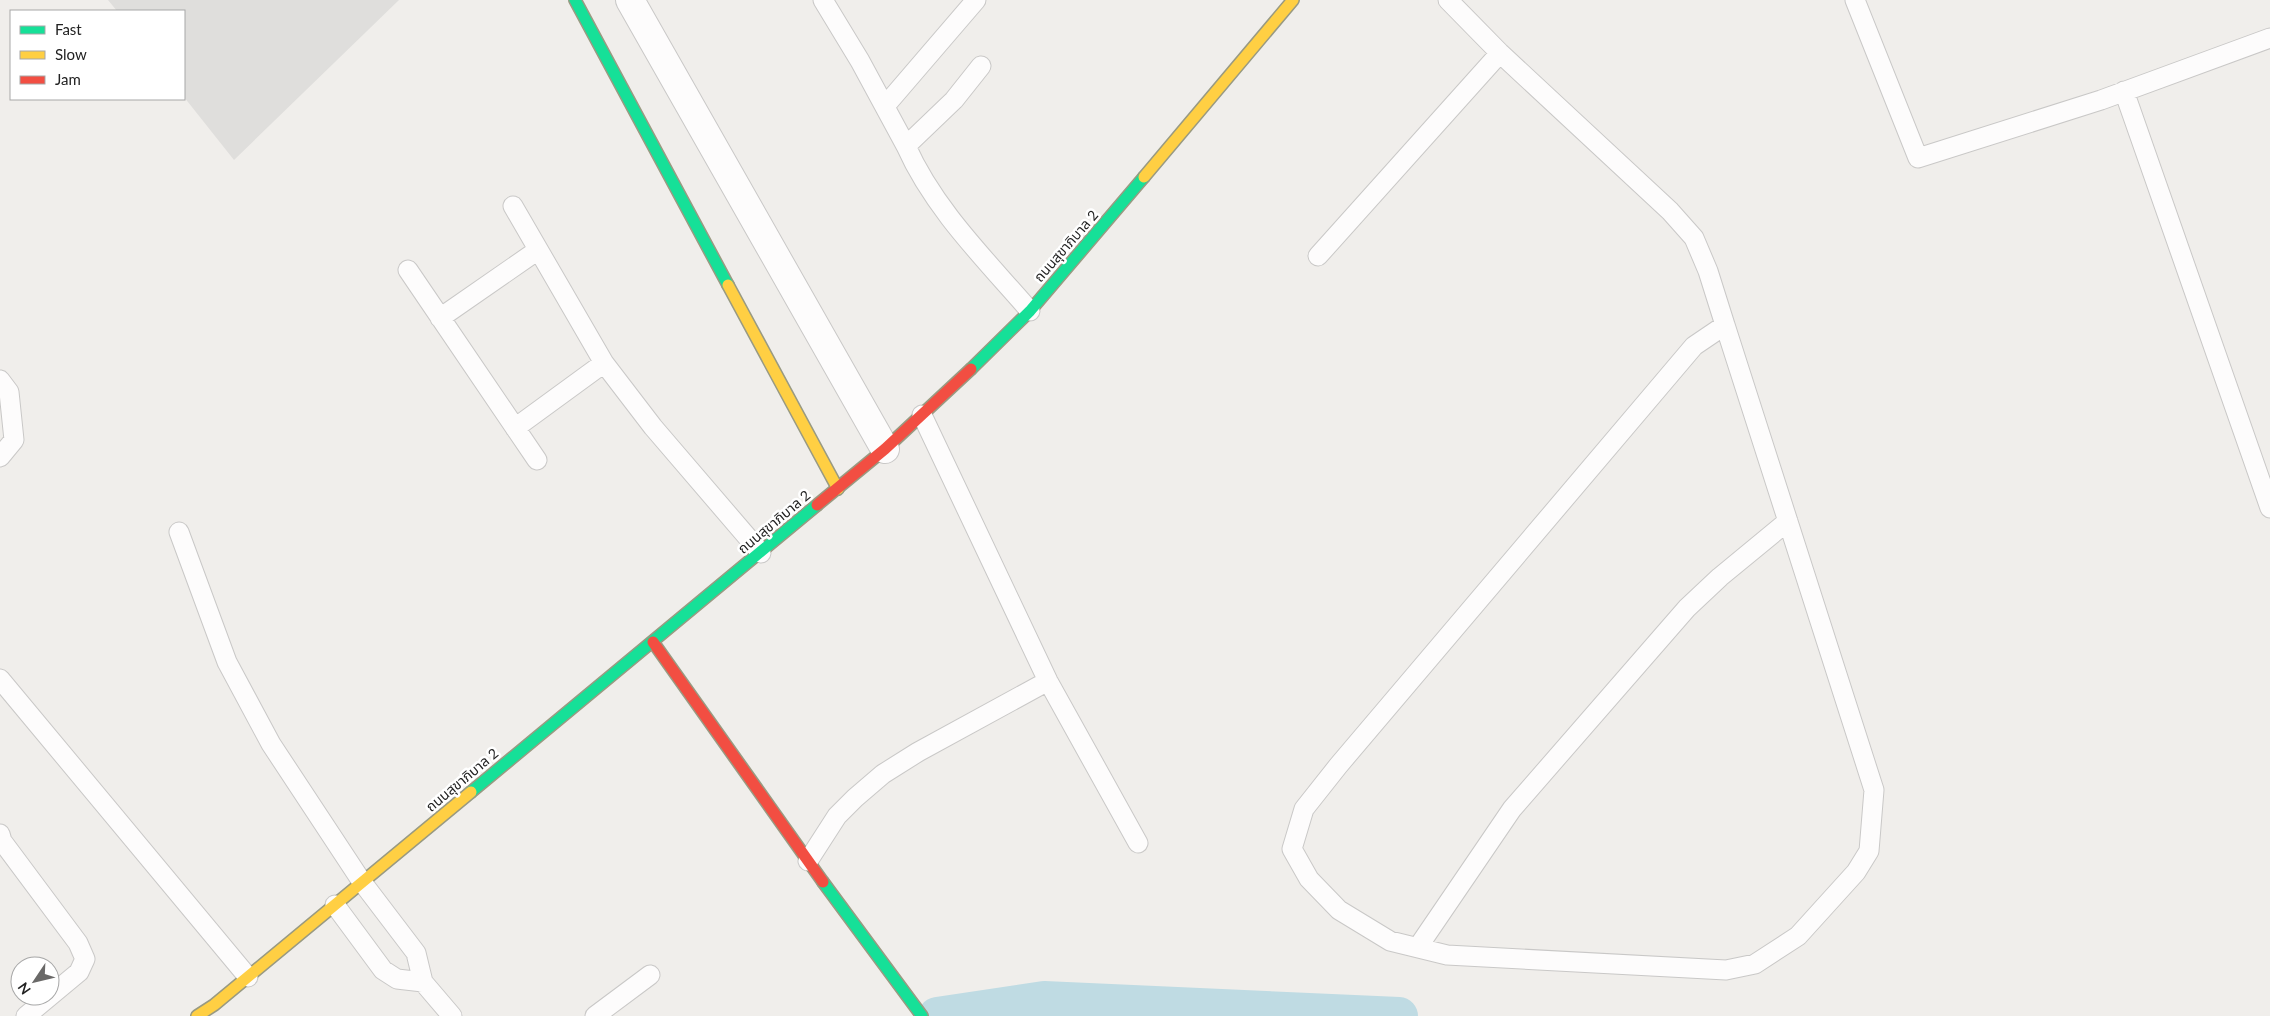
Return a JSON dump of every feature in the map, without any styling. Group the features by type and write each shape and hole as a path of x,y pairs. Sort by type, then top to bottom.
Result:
{"street":[{"path":"575,0 838,488"},
{"path":"630,0 885,449"},
{"name":"ถนนสุขาภิบาล 2","path":"197,1016 214,1005 761,553 885,449 922,415 1000,342 1030,310 1293,0"},
{"path":"653,642 808,861 922,1016"},
{"name":"ถนนสุขาภิบาล 2","path":"206,1016 214,1005"}],"lane":[{"path":"823,0 885,106 917,171 932,195 1030,310"},
{"path":"885,106 976,0"},
{"path":"1448,0 1500,53 1670,212 1694,238 1708,271 1788,520 1874,790 1869,851 1856,872 1798,936 1756,964 1726,970 1447,954 1390,940 1338,910 1309,878 1292,849 1304,809 1338,766 1694,346 1725,324"},
{"path":"1855,0 1918,158 2124,91 2270,38"},
{"path":"1318,256 1500,53"},
{"path":"906,146 954,100 981,66"},
{"path":"2124,91 2270,508"},
{"path":"513,206 604,363 653,427 761,553"},
{"path":"440,318 538,250"},
{"path":"408,270 537,460"},
{"path":"515,428 604,363"},
{"path":"0,380 10,392 14,440 0,457"},
{"path":"922,415 1048,681 1138,843"},
{"path":"1418,947 1512,809 1688,608 1720,577 1788,520"},
{"path":"179,532 227,662 271,744 362,882 416,953 423,982 452,1016"},
{"path":"0,679 248,977"},
{"path":"808,861 837,816 883,774 918,752 1048,681"},
{"path":"1,840 78,943 85,959 79,972 26,1016"},
{"path":"335,905 383,970 397,979 423,982"},
{"path":"595,1016 650,975"}],"shaded area":[{"path":"108,0 399,0 234,160 185,98 185,10 116,10"}],"waterway":[{"path":"937,1016 1044,1000 1399,1016"}],"traffic: fast":[{"path":"575,0 728,285"},
{"path":"971,369 1030,311 1144,177"},
{"path":"471,792 817,505"},
{"path":"823,882 922,1016"}],"traffic: slow":[{"path":"1144,177 1293,0"},
{"path":"728,285 838,489"},
{"path":"197,1016 214,1005 471,792"}],"traffic: jam":[{"path":"817,505 885,449 971,369"},
{"path":"653,642 823,882"}]}
